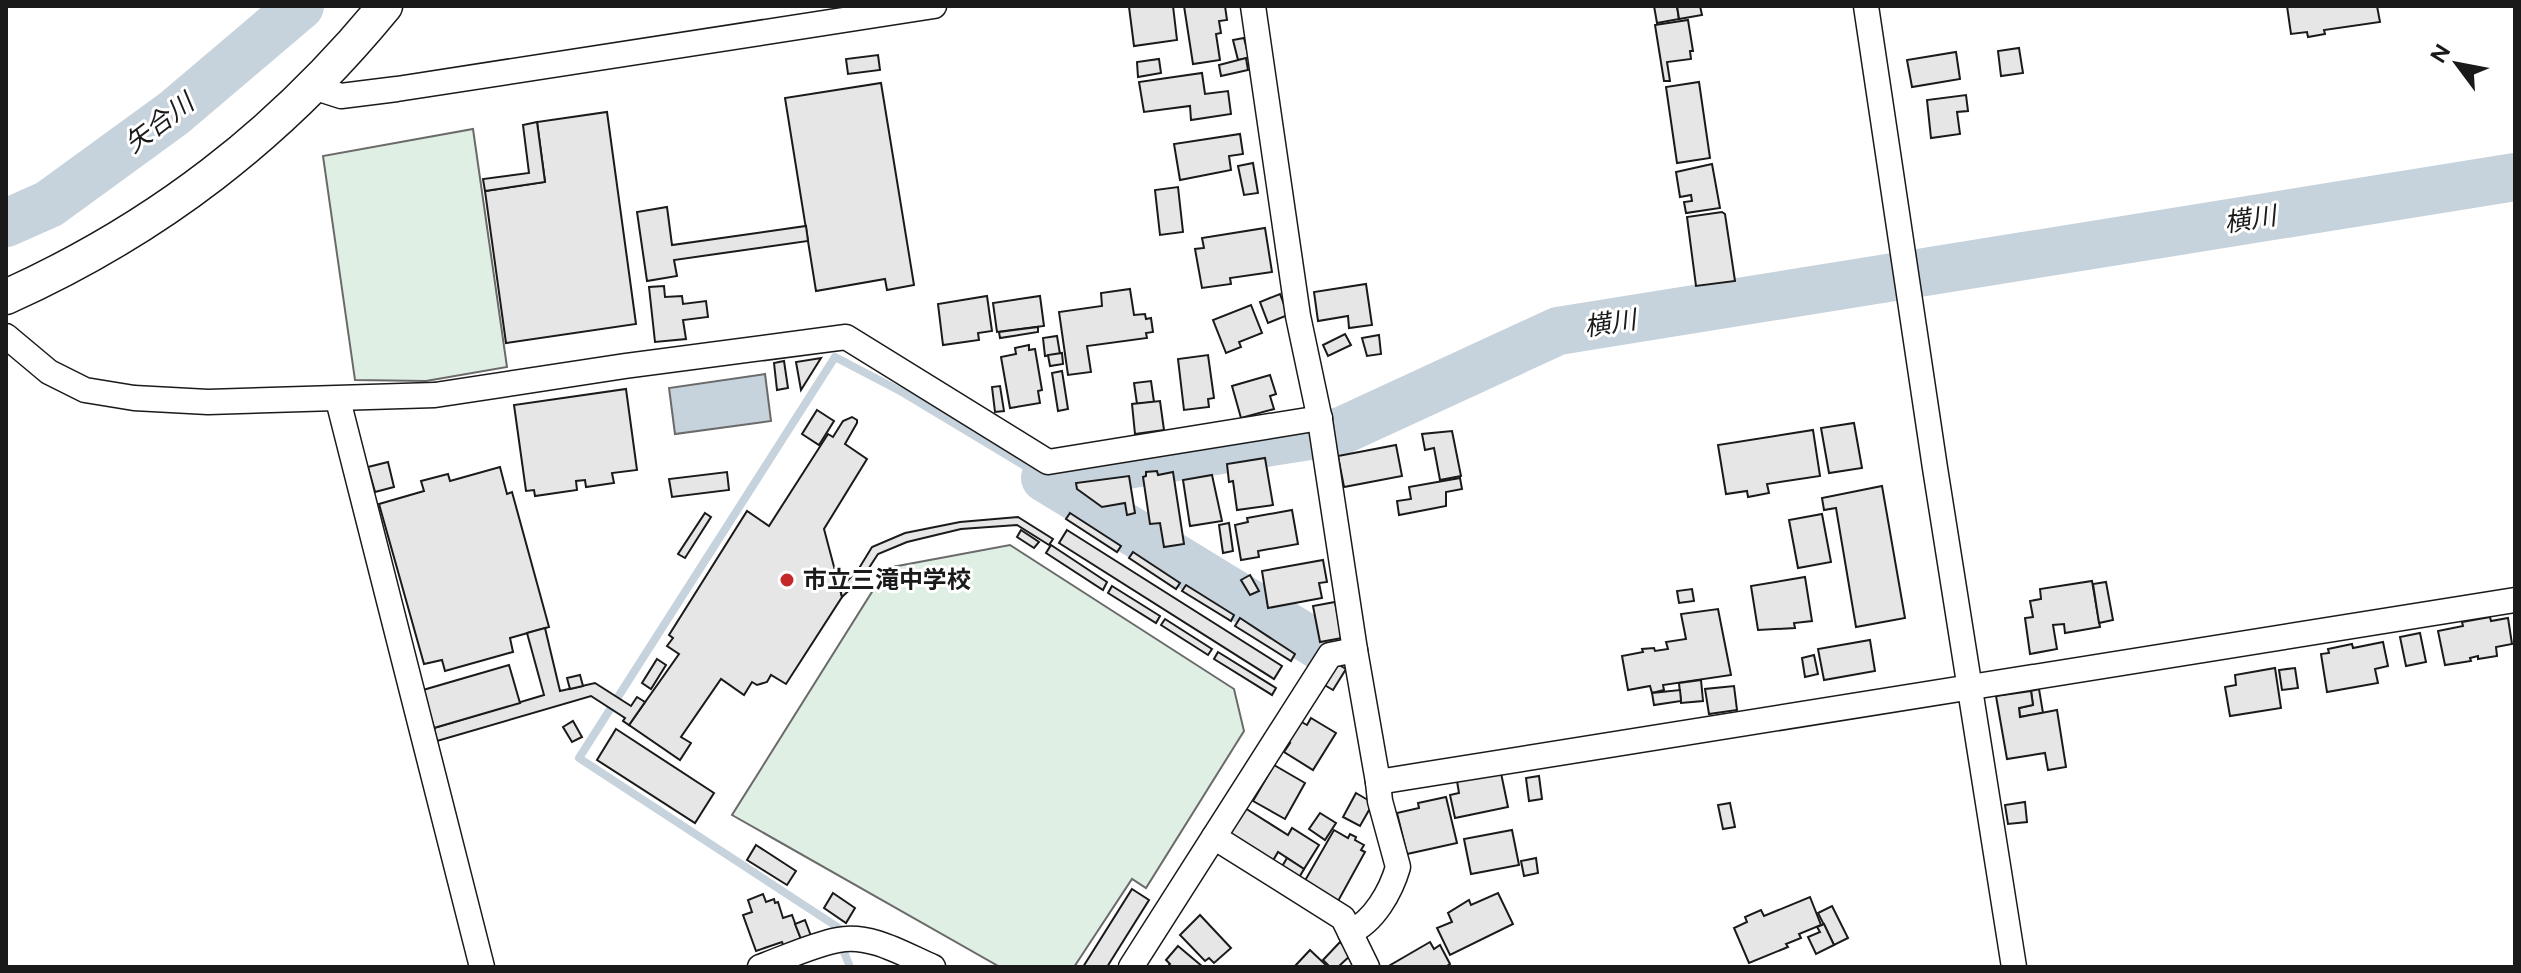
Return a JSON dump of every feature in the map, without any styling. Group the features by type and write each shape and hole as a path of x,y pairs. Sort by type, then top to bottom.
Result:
{"street":[{"path":"6,297 77,263 194,190 262,135 313,87 385,6"},
{"path":"313,87 341,96 397,89 934,6"},
{"path":"1253,6 1298,316 1321,427 1380,801 1398,867 1375,912 1359,928 1350,932"},
{"path":"1866,6 2014,967"},
{"path":"6,336 66,383 107,395 208,402 435,395 846,337 1048,462 1321,427"},
{"path":"338,400 482,967"},
{"path":"1378,782 2515,600"},
{"path":"1131,967 1330,655 1355,650"},
{"path":"1214,837 1343,918 1367,967"},
{"path":"760,967 839,939 863,940 884,946 933,967"}],"green space":[{"path":"473,129 507,367 426,381 355,380 323,156"},
{"path":"1010,545 1234,689 1244,731 1146,888 1132,879 1074,967 1000,967 732,815 887,568"}],"shaded area":[{"path":"765,374 771,421 675,434 669,388"}],"building":[{"path":"1173,6 1177,40 1134,46 1129,7"},
{"path":"1184,6 1225,6 1227,20 1219,21 1221,33 1216,34 1220,60 1193,64"},
{"path":"1654,6 1677,6 1679,19 1657,23"},
{"path":"1677,6 1700,6 1702,15 1679,19"},
{"path":"2287,6 2377,6 2380,22 2324,30 2325,34 2308,37 2307,32 2291,34"},
{"path":"1688,20 1693,51 1690,51 1691,59 1667,62 1670,81 1664,81 1655,25"},
{"path":"1244,38 1249,58 1238,60 1233,40"},
{"path":"2019,48 2023,73 2001,76 1998,51"},
{"path":"1956,52 1960,79 1912,87 1907,60"},
{"path":"878,55 880,70 848,74 846,59"},
{"path":"1246,58 1248,70 1221,76 1219,65"},
{"path":"1159,59 1161,73 1138,77 1137,62"},
{"path":"1202,73 1205,94 1228,91 1231,114 1191,120 1190,106 1144,112 1139,82"},
{"path":"1699,82 1710,158 1677,163 1666,87"},
{"path":"881,83 914,285 887,290 885,279 816,291 785,98"},
{"path":"1966,95 1968,111 1957,112 1960,134 1931,138 1927,100"},
{"path":"607,112 636,324 506,343 485,191 545,182 537,122"},
{"path":"537,122 545,182 485,191 483,179 529,173 523,125"},
{"path":"1240,134 1243,154 1229,156 1231,170 1180,180 1174,144"},
{"path":"1253,163 1258,193 1244,195 1238,166"},
{"path":"1712,164 1720,208 1686,213 1684,202 1692,201 1691,195 1680,197 1676,172"},
{"path":"1178,187 1183,232 1160,235 1155,190"},
{"path":"667,207 672,245 806,226 808,241 674,260 677,276 647,281 637,212"},
{"path":"1725,214 1735,281 1696,286 1687,217"},
{"path":"1265,228 1272,272 1230,278 1231,284 1202,288 1195,249 1204,248 1202,238"},
{"path":"1366,284 1372,325 1349,328 1348,316 1318,321 1314,292"},
{"path":"664,286 665,297 682,296 683,304 706,301 708,317 683,320 686,339 655,342 649,287"},
{"path":"1130,289 1134,315 1145,314 1146,319 1151,318 1153,332 1146,333 1147,338 1087,346 1091,372 1068,375 1059,312 1102,306 1101,293"},
{"path":"1280,294 1288,315 1268,323 1260,302"},
{"path":"987,296 992,331 978,333 979,340 943,345 938,304"},
{"path":"1040,296 1044,326 997,332 993,303"},
{"path":"1251,305 1262,333 1239,342 1241,347 1226,353 1213,320"},
{"path":"1038,327 1038,332 1000,338 999,332"},
{"path":"1345,334 1351,345 1328,356 1323,345"},
{"path":"1379,335 1381,354 1367,356 1362,338"},
{"path":"1057,336 1060,354 1045,356 1043,338"},
{"path":"1029,345 1029,350 1035,349 1042,390 1038,391 1040,403 1010,408 1001,357 1016,354 1015,348"},
{"path":"1062,353 1063,364 1050,366 1048,355"},
{"path":"1208,355 1214,398 1208,399 1209,407 1184,410 1178,359"},
{"path":"821,358 801,390 796,362"},
{"path":"784,361 788,388 777,390 774,363"},
{"path":"1062,371 1068,409 1058,411 1052,373"},
{"path":"1270,375 1276,394 1270,396 1274,409 1241,418 1232,386"},
{"path":"1151,381 1154,402 1137,404 1134,383"},
{"path":"1000,386 1004,411 995,412 992,387"},
{"path":"626,389 637,470 612,473 614,483 586,487 585,480 576,481 577,490 535,496 534,490 526,491 514,405"},
{"path":"1160,401 1164,430 1135,434 1132,404"},
{"path":"817,410 834,421 819,445 802,434"},
{"path":"852,417 857,423 845,444 867,459 824,529 842,597 786,684 771,675 767,682 757,685 752,682 744,695 721,679 681,737 691,743 680,760 629,725 679,654 667,646 673,638 669,635 747,511 769,526 828,434 833,437 843,421"},
{"path":"1854,423 1862,468 1829,473 1821,428"},
{"path":"1813,430 1820,476 1767,484 1769,493 1748,497 1747,491 1726,494 1718,445"},
{"path":"1452,431 1461,476 1440,480 1434,448 1425,450 1422,434"},
{"path":"1396,445 1402,476 1344,487 1338,456"},
{"path":"1265,458 1273,505 1237,510 1227,464"},
{"path":"388,462 394,487 375,492 368,467"},
{"path":"500,467 507,494 512,492 549,627 510,638 513,652 445,671 442,660 424,664 379,504 424,491 421,481 448,474 450,481"},
{"path":"1157,471 1158,475 1173,472 1184,544 1164,547 1160,523 1150,524 1143,477 1146,472"},
{"path":"727,472 729,490 672,497 669,479"},
{"path":"1212,475 1222,521 1190,526 1183,480"},
{"path":"1129,476 1135,513 1127,515 1125,503 1102,507 1077,489 1076,483"},
{"path":"1460,478 1462,489 1446,492 1446,506 1399,515 1397,501 1411,499 1409,487"},
{"path":"1882,486 1905,618 1856,627 1836,508 1824,510 1822,498"},
{"path":"1292,510 1298,544 1258,551 1259,557 1241,560 1235,525 1248,522 1247,518"},
{"path":"705,513 711,517 685,558 678,554"},
{"path":"1070,513 1121,546 1117,552 1066,519"},
{"path":"1822,514 1831,562 1798,568 1789,520"},
{"path":"1018,517 1053,539 1049,545 1017,525 961,529 907,542 878,554 863,577 842,597 840,588 858,570 872,547 905,533 960,522"},
{"path":"1229,523 1233,551 1223,553 1219,525"},
{"path":"1021,530 1039,542 1034,548 1017,537"},
{"path":"1067,530 1282,666 1274,679 1059,543"},
{"path":"1051,545 1107,582 1103,590 1046,553"},
{"path":"1133,552 1180,583 1176,589 1129,558"},
{"path":"1323,560 1327,582 1319,583 1322,598 1268,608 1262,571"},
{"path":"1250,575 1259,591 1250,595 1241,580"},
{"path":"1805,577 1812,621 1794,623 1795,628 1758,630 1751,586"},
{"path":"2092,581 2100,627 2065,633 2064,624 2053,625 2057,649 2030,654 2025,618 2033,617 2030,601 2041,599 2040,589"},
{"path":"2106,582 2113,620 2099,623 2093,584"},
{"path":"1186,585 1234,615 1231,621 1182,591"},
{"path":"1112,586 1160,616 1156,623 1108,593"},
{"path":"1692,589 1694,601 1679,603 1677,591"},
{"path":"1335,602 1342,638 1320,642 1313,606"},
{"path":"1718,609 1731,675 1663,685 1664,690 1652,693 1650,686 1628,690 1622,656 1643,652 1642,649 1668,649 1666,642 1686,639 1681,614"},
{"path":"2490,617 2491,621 2508,618 2512,644 2496,647 2497,656 2478,659 2478,656 2470,658 2471,661 2445,665 2438,631 2463,626 2462,622"},
{"path":"1240,618 1295,654 1291,661 1235,626"},
{"path":"1165,619 1212,649 1208,655 1161,625"},
{"path":"545,628 560,691 595,683 631,706 637,697 645,702 629,725 623,721 625,718 591,696 437,741 434,728 544,695 527,633"},
{"path":"2420,633 2426,662 2406,666 2400,637"},
{"path":"1870,640 1875,671 1824,680 1818,649"},
{"path":"2383,642 2388,666 2375,669 2378,683 2327,692 2321,654 2329,653 2328,649 2352,644 2353,648"},
{"path":"1218,652 1276,688 1272,695 1214,659"},
{"path":"1814,655 1818,674 1805,677 1802,658"},
{"path":"657,659 666,665 651,689 642,683"},
{"path":"1334,662 1346,669 1333,690 1321,683"},
{"path":"509,665 520,703 434,728 423,690"},
{"path":"2275,668 2281,708 2230,716 2225,687 2236,685 2235,675"},
{"path":"2295,668 2298,688 2282,690 2279,670"},
{"path":"580,675 583,686 570,689 567,678"},
{"path":"1701,680 1703,701 1681,703 1679,683"},
{"path":"1734,686 1737,710 1709,714 1705,689"},
{"path":"2039,689 2043,713 2020,717 2019,708 2033,705 2031,691"},
{"path":"1680,690 1681,701 1654,705 1652,693"},
{"path":"2031,691 2033,705 2019,708 2020,717 2057,710 2066,767 2048,770 2045,753 2007,759 1996,696"},
{"path":"1311,718 1336,733 1313,770 1284,752 1290,743 1285,741 1298,720 1307,725"},
{"path":"573,721 582,737 572,742 563,727"},
{"path":"616,729 714,793 695,823 597,760"},
{"path":"1274,765 1305,783 1285,819 1253,801"},
{"path":"1501,773 1508,807 1455,818 1450,795 1459,793 1457,781"},
{"path":"1539,776 1542,799 1529,801 1526,778"},
{"path":"1356,793 1373,803 1360,826 1343,817"},
{"path":"1446,797 1457,843 1407,854 1397,813 1419,808 1418,803"},
{"path":"2025,802 2027,822 2008,824 2005,805"},
{"path":"1730,803 1735,827 1723,829 1718,805"},
{"path":"1245,808 1288,835 1292,828 1319,845 1304,869 1278,852 1271,864 1228,838"},
{"path":"1320,813 1336,823 1325,840 1309,829"},
{"path":"1334,830 1348,838 1350,834 1356,837 1355,840 1364,845 1361,850 1365,852 1337,903 1303,884"},
{"path":"1512,830 1519,865 1471,874 1464,839"},
{"path":"756,845 796,871 787,885 747,860"},
{"path":"1287,858 1304,869 1297,881 1280,870"},
{"path":"1536,858 1538,873 1524,876 1521,861"},
{"path":"1132,889 1149,900 1107,967 1083,967"},
{"path":"833,893 855,908 846,923 824,908"},
{"path":"1498,893 1513,924 1450,955 1437,928 1452,922 1448,913 1469,900 1471,905"},
{"path":"763,894 766,902 774,899 775,903 778,902 783,918 792,915 802,942 784,947 782,942 756,951 743,915 752,912 748,900"},
{"path":"1810,897 1821,925 1799,934 1801,938 1786,944 1788,947 1749,963 1734,928 1747,922 1745,917 1761,910 1764,916"},
{"path":"1832,906 1848,938 1834,945 1818,913"},
{"path":"1200,915 1231,948 1214,963 1209,958 1205,961 1180,935"},
{"path":"805,920 811,936 801,939 795,924"},
{"path":"1824,924 1834,945 1816,954 1808,937 1820,932 1817,927"},
{"path":"1340,942 1352,954 1338,967 1330,967 1323,960"},
{"path":"1430,942 1434,949 1440,945 1450,964 1445,967 1387,967"},
{"path":"1178,946 1203,967 1167,967 1170,964 1166,960"},
{"path":"1310,950 1328,967 1294,967"}],"waterway":[{"name":"矢合川","path":"6,223 49,204 174,113 300,6"},
{"name":"横川","path":"1323,648 1045,478 1341,431 1558,331 2515,177"},
{"path":"842,930 579,758 835,357 902,392 1045,478"},
{"path":"844,952 850,967"}],"place":[{"name":"市立三滝中学校","path":"787,580"}]}
